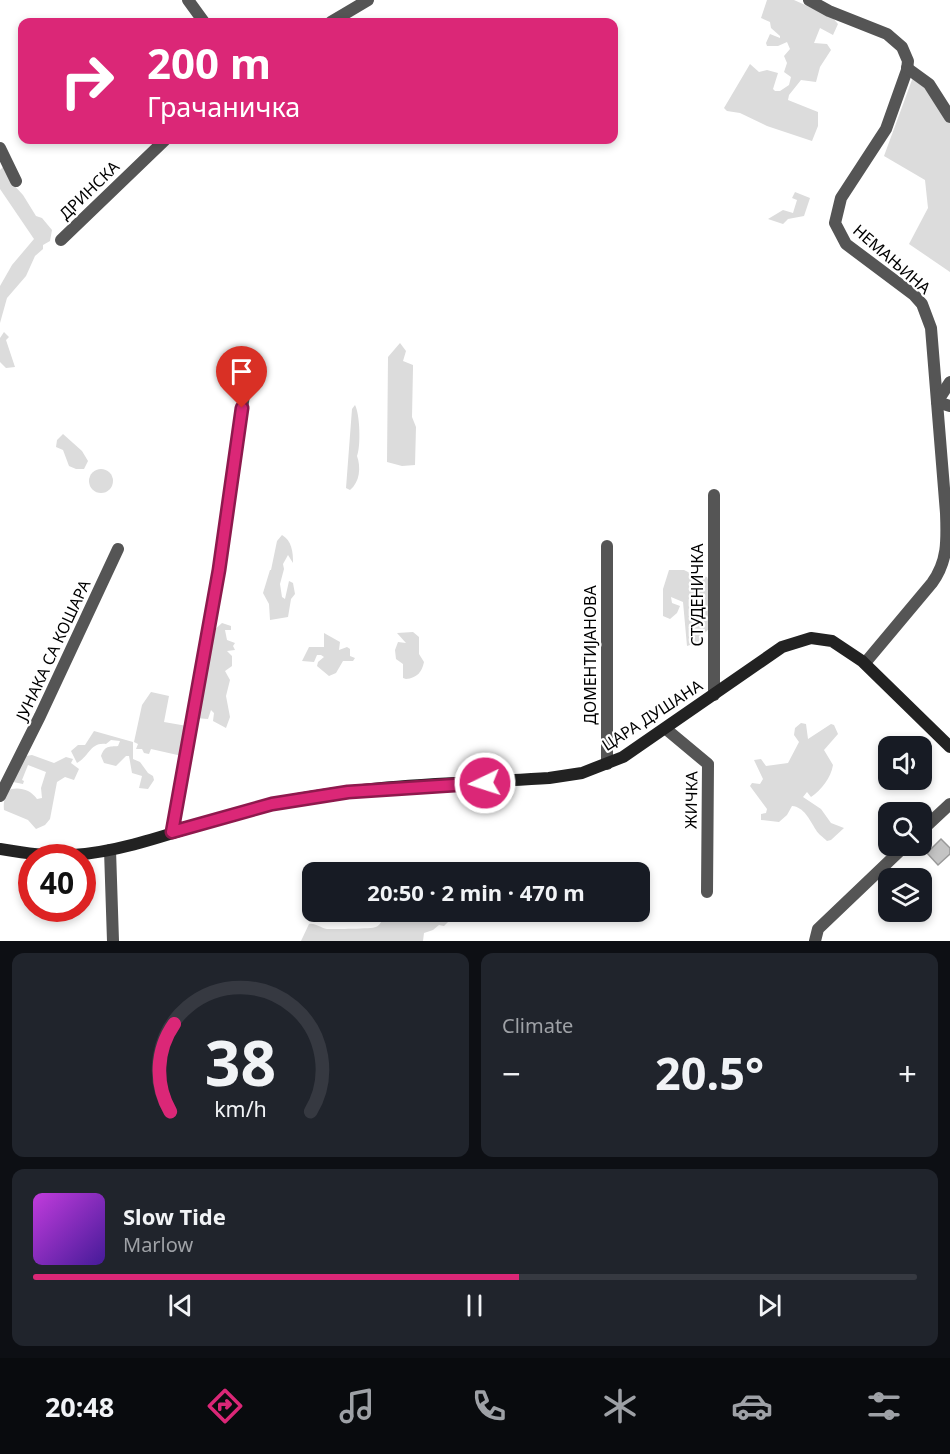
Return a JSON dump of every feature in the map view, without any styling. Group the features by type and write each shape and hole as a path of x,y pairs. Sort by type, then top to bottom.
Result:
{"street":[{"path":"188,0 201,18"},
{"path":"339,18 368,0"},
{"path":"809,0 896,40 906,54 908,68 928,84 950,117"},
{"name":"НЕМАЊИНА","path":"865,663 940,572 948,551 931,328 922,304 914,295 846,244 835,223 836,211 841,198 886,129 908,68"},
{"name":"ДРИНСКА","path":"61,240 161,144"},
{"path":"0,148 16,181"},
{"path":"950,382 937,402 950,406"},
{"path":"172,832 219,570 244,388"},
{"name":"СТУДЕНИЧКА","path":"714,495 714,695"},
{"name":"ДОМЕНТИЈАНОВА","path":"607,546 607,764"},
{"name":"ЈУНАКА СА КОШАРА","path":"0,796 118,549"},
{"name":"ЦАРА ДУШАНА","path":"0,849 47,855 73,855 110,850 272,804 348,792 549,778 582,773 623,757 782,647 811,639 832,641 865,663 950,747"},
{"name":"ЖИЧКА","path":"666,729 708,764 706,892"},
{"path":"932,821 950,804"},
{"path":"110,850 113,941"},
{"path":"815,941 818,929 895,856"}],"shaded area":[{"path":"767,0 794,0 832,17 838,24 833,35 820,28 814,43 827,44 831,50 820,67 816,82 801,80 789,95 788,100 818,112 818,126 812,141 724,108 750,64 759,72 767,70 778,73 773,89 775,91 780,91 789,85 791,77 784,72 787,63 784,56 790,49 787,42 778,46 767,46 766,43 770,34 780,38 771,28 770,22 761,18"},
{"path":"916,69 950,110 950,272 909,244 928,208 925,180 884,156"},
{"path":"4,166 12,183 23,195 36,216 42,218 52,230 50,241 43,245 43,249 35,256 26,276 7,298 0,323 0,286 12,265 34,239 0,189 0,170"},
{"path":"795,192 810,198 804,216 788,219 783,224 768,219 783,210 793,213 797,200 792,198"},
{"path":"4,332 9,337 6,340 15,367 6,368 0,362 0,338"},
{"path":"400,343 406,351 403,361 413,365 412,417 416,427 415,465 402,466 387,462 388,357"},
{"path":"355,405 359,423 357,456 359,469 358,479 350,490 346,488 352,409"},
{"path":"63,434 82,451 88,461 84,469 69,466 63,450 56,447 57,440"},
{"path":"101,469 109,473 113,481 109,489 101,493 93,489 89,481 93,473"},
{"path":"282,535 290,544 293,563 288,555 283,564 280,584 282,597 285,599 289,581 293,583 295,594 291,599 288,617 270,620 269,604 263,593 277,541"},
{"path":"669,570 684,570 694,575 695,578 707,577 709,582 709,629 701,636 699,642 687,646 683,602 671,597 672,603 680,606 677,613 670,619 663,616 663,589"},
{"path":"222,623 231,626 231,630 225,630 227,640 235,643 233,646 235,650 227,651 232,656 232,666 225,671 230,680 226,696 230,717 226,728 213,721 214,713 211,710 208,719 195,718 212,632"},
{"path":"413,632 419,637 419,654 424,662 418,674 406,679 403,678 403,664 396,659 395,650 398,642 406,643 397,633"},
{"path":"324,633 340,642 339,650 347,647 350,649 350,656 355,658 353,661 343,661 336,673 329,676 317,666 324,657 321,655 317,655 314,662 302,661 309,647 324,647"},
{"path":"151,692 169,696 164,722 187,726 185,742 180,744 182,756 151,749 149,754 144,753 142,749 136,749 138,744 134,742 142,705"},
{"path":"801,723 806,724 808,739 831,724 834,725 838,734 824,750 833,765 828,779 811,797 807,792 803,797 821,809 831,823 844,828 827,841 806,814 796,807 792,806 779,822 761,820 761,814 766,813 767,809 750,786 752,783 760,784 763,779 754,760 761,759 766,766 788,763 799,742 794,735 795,728"},
{"path":"94,731 133,742 133,759 140,762 153,776 154,780 148,789 139,788 142,776 132,773 129,756 126,756 116,766 104,763 101,756 104,750 118,746 120,741 111,740 106,744 96,745 77,763 71,751 78,745 85,745"},
{"path":"32,755 54,763 66,757 73,759 71,763 79,769 74,780 65,777 57,782 50,819 45,825 36,829 28,820 4,810 4,801 11,789 26,790 37,799 42,798 41,788 46,772 28,765 22,780 23,784 13,782 26,756"},
{"path":"380,922 448,922 444,926 439,925 424,933 423,941 301,941 309,924 327,929 353,929 373,928"}],"building":[{"path":"941,839 950,848 950,854 938,865 930,856 932,856 932,848"}],"route":[{"path":"242,408 219,570 172,832 272,804 348,792 485,783"}]}
